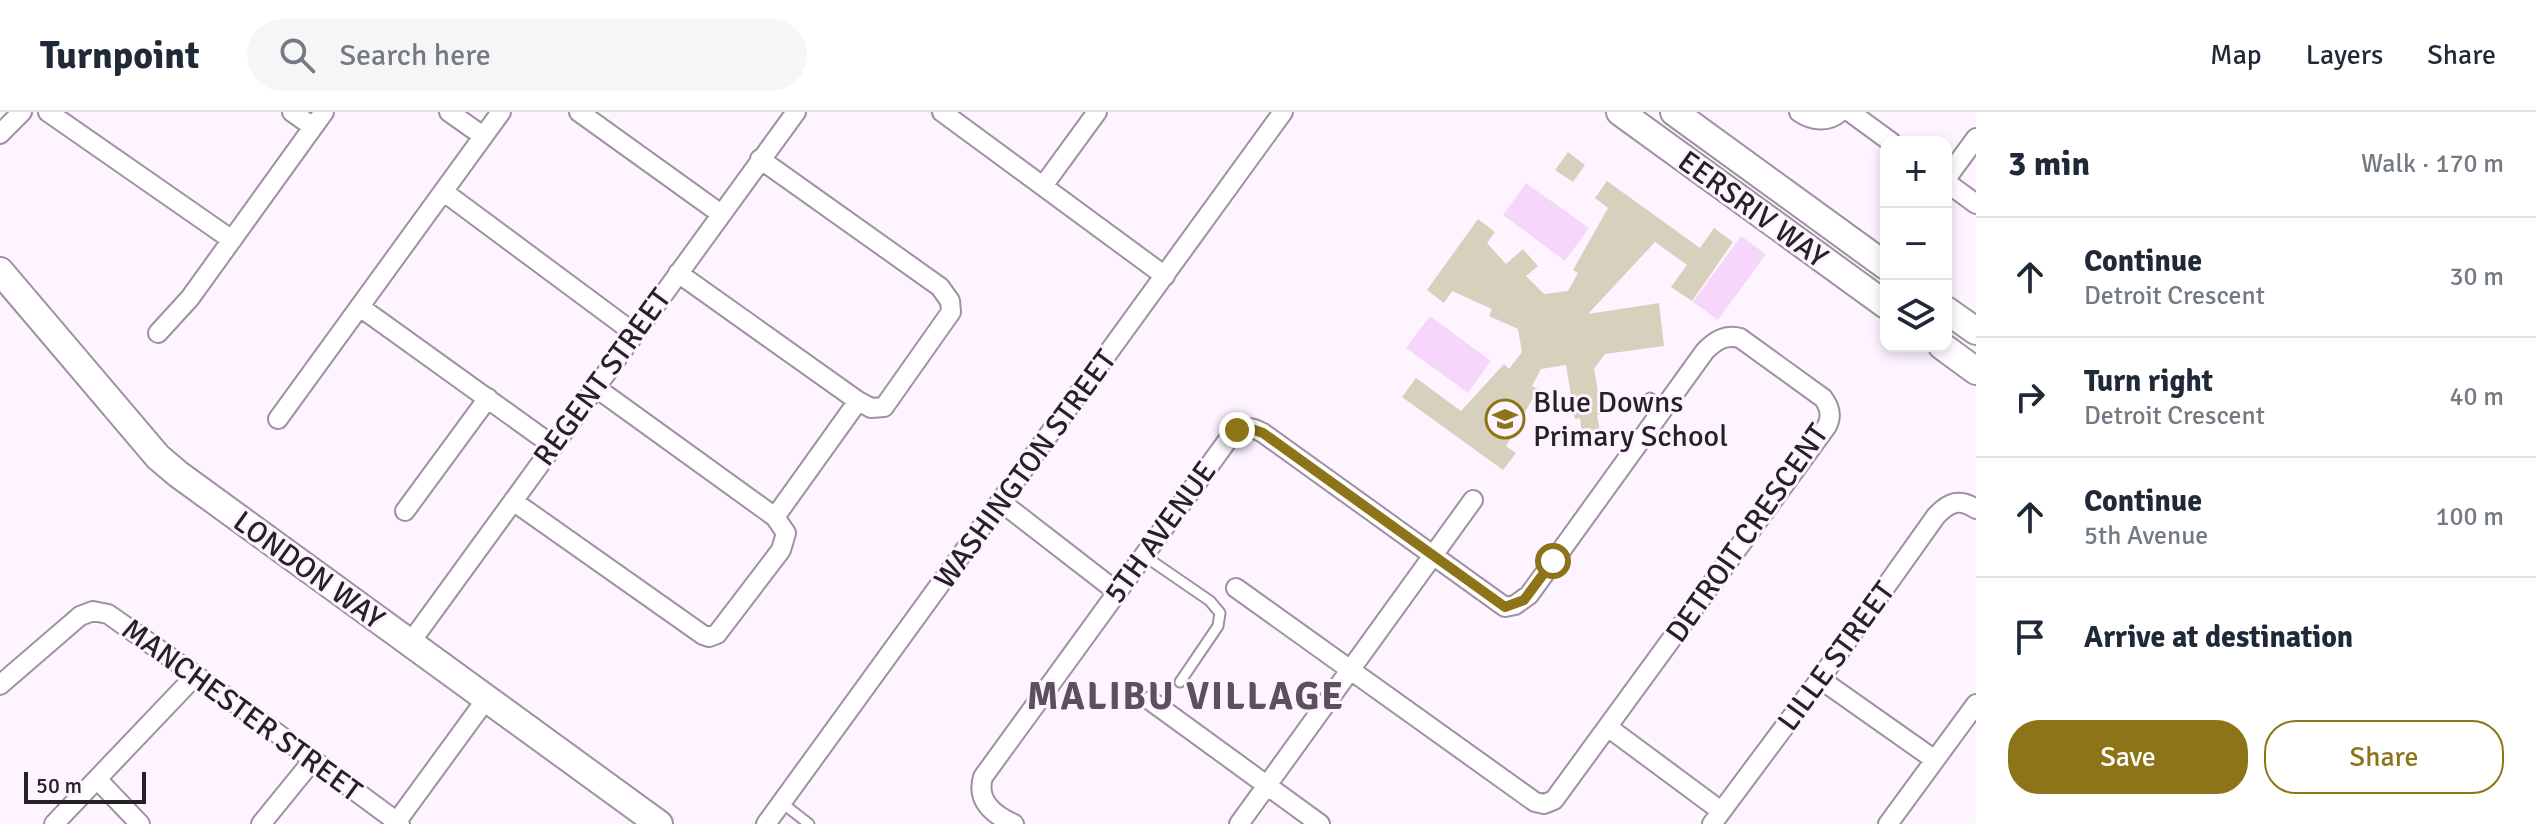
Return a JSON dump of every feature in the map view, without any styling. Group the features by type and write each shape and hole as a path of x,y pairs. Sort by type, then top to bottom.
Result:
{"street":[{"path":"0,134 22,112"},
{"path":"48,112 232,240"},
{"path":"158,333 190,298 318,120 292,112"},
{"path":"449,112 483,136"},
{"path":"278,419 501,112"},
{"path":"579,112 721,214"},
{"name":"REGENT STREET","path":"410,643 796,112"},
{"path":"942,112 1165,276"},
{"path":"1043,186 1097,112"},
{"name":"WASHINGTON STREET","path":"766,824 1283,112"},
{"name":"EERSRIV WAY","path":"1620,112 1880,301"},
{"name":"EERSRIV WAY","path":"1674,112 1880,262"},
{"path":"1799,112 1828,120 1840,112"},
{"path":"1850,112 1883,136"},
{"path":"1952,172 1976,138"},
{"path":"678,273 858,401 871,408 884,407 951,312 950,301 940,287 760,159"},
{"path":"1952,185 1976,204"},
{"path":"444,192 634,333"},
{"name":"LONDON WAY","path":"0,271 158,457 247,526 659,824"},
{"path":"360,307 552,445"},
{"path":"1952,314 1976,331"},
{"name":"DETROIT CRESCENT","path":"1350,670 1535,802 1539,804 1554,800 1818,438 1830,418 1829,408 1823,398 1740,338 1721,338 1657,402 1524,600 1505,607 1434,555"},
{"path":"1950,352 1976,371"},
{"path":"513,501 709,637 717,634 781,550 786,533 775,517 595,387"},
{"path":"405,511 488,398"},
{"path":"775,517 858,401"},
{"name":"5TH AVENUE","path":"1009,823 985,802 980,788 983,777 1116,591 1237,430 1246,427 1263,433 1434,555"},
{"path":"1239,824 1473,500"},
{"path":"1001,502 1116,591"},
{"name":"LILLE STREET","path":"1717,818 1936,516 1952,503 1972,506"},
{"path":"1236,588 1350,670"},
{"name":"MANCHESTER STREET","path":"0,685 80,616 93,611 108,614 397,823"},
{"path":"54,824 196,675"},
{"path":"1820,679 1935,760"},
{"path":"397,823 487,698"},
{"path":"1151,701 1320,824"},
{"path":"1888,824 1976,704"},
{"path":"1609,728 1717,818"},
{"path":"261,824 313,760"},
{"path":"97,779 140,824"}],"lane":[{"path":"1143,555 1210,601 1220,613 1218,626 1180,682"},
{"path":"781,802 809,824"}],"shaded area":[{"path":"1526,183 1589,228 1565,261 1503,215"},
{"path":"1741,236 1766,254 1718,320 1693,302"},
{"path":"1430,316 1491,361 1468,393 1406,348"}],"building":[{"path":"1568,152 1585,165 1573,182 1555,170"},
{"path":"1607,181 1700,248 1714,228 1733,242 1692,301 1671,287 1687,265 1655,242 1588,314 1659,303 1664,346 1605,354 1594,369 1602,415 1597,415 1601,438 1583,441 1580,418 1575,419 1566,365 1541,369 1532,386 1538,389 1506,446 1516,453 1503,470 1402,397 1416,378 1461,411 1504,364 1509,369 1522,352 1518,329 1489,316 1492,309 1452,291 1444,303 1427,290 1478,219 1495,232 1487,243 1506,264 1523,249 1538,266 1526,276 1544,294 1568,291 1578,273 1573,270 1608,208 1595,198"}],"place":[{"name":"Blue Downs Primary School","path":"1505,419"}],"district":[{"name":"MALIBU VILLAGE","path":"1186,696"}],"route":[{"path":"1237,430 1246,427 1263,433 1505,607 1524,600 1553,561"}]}
